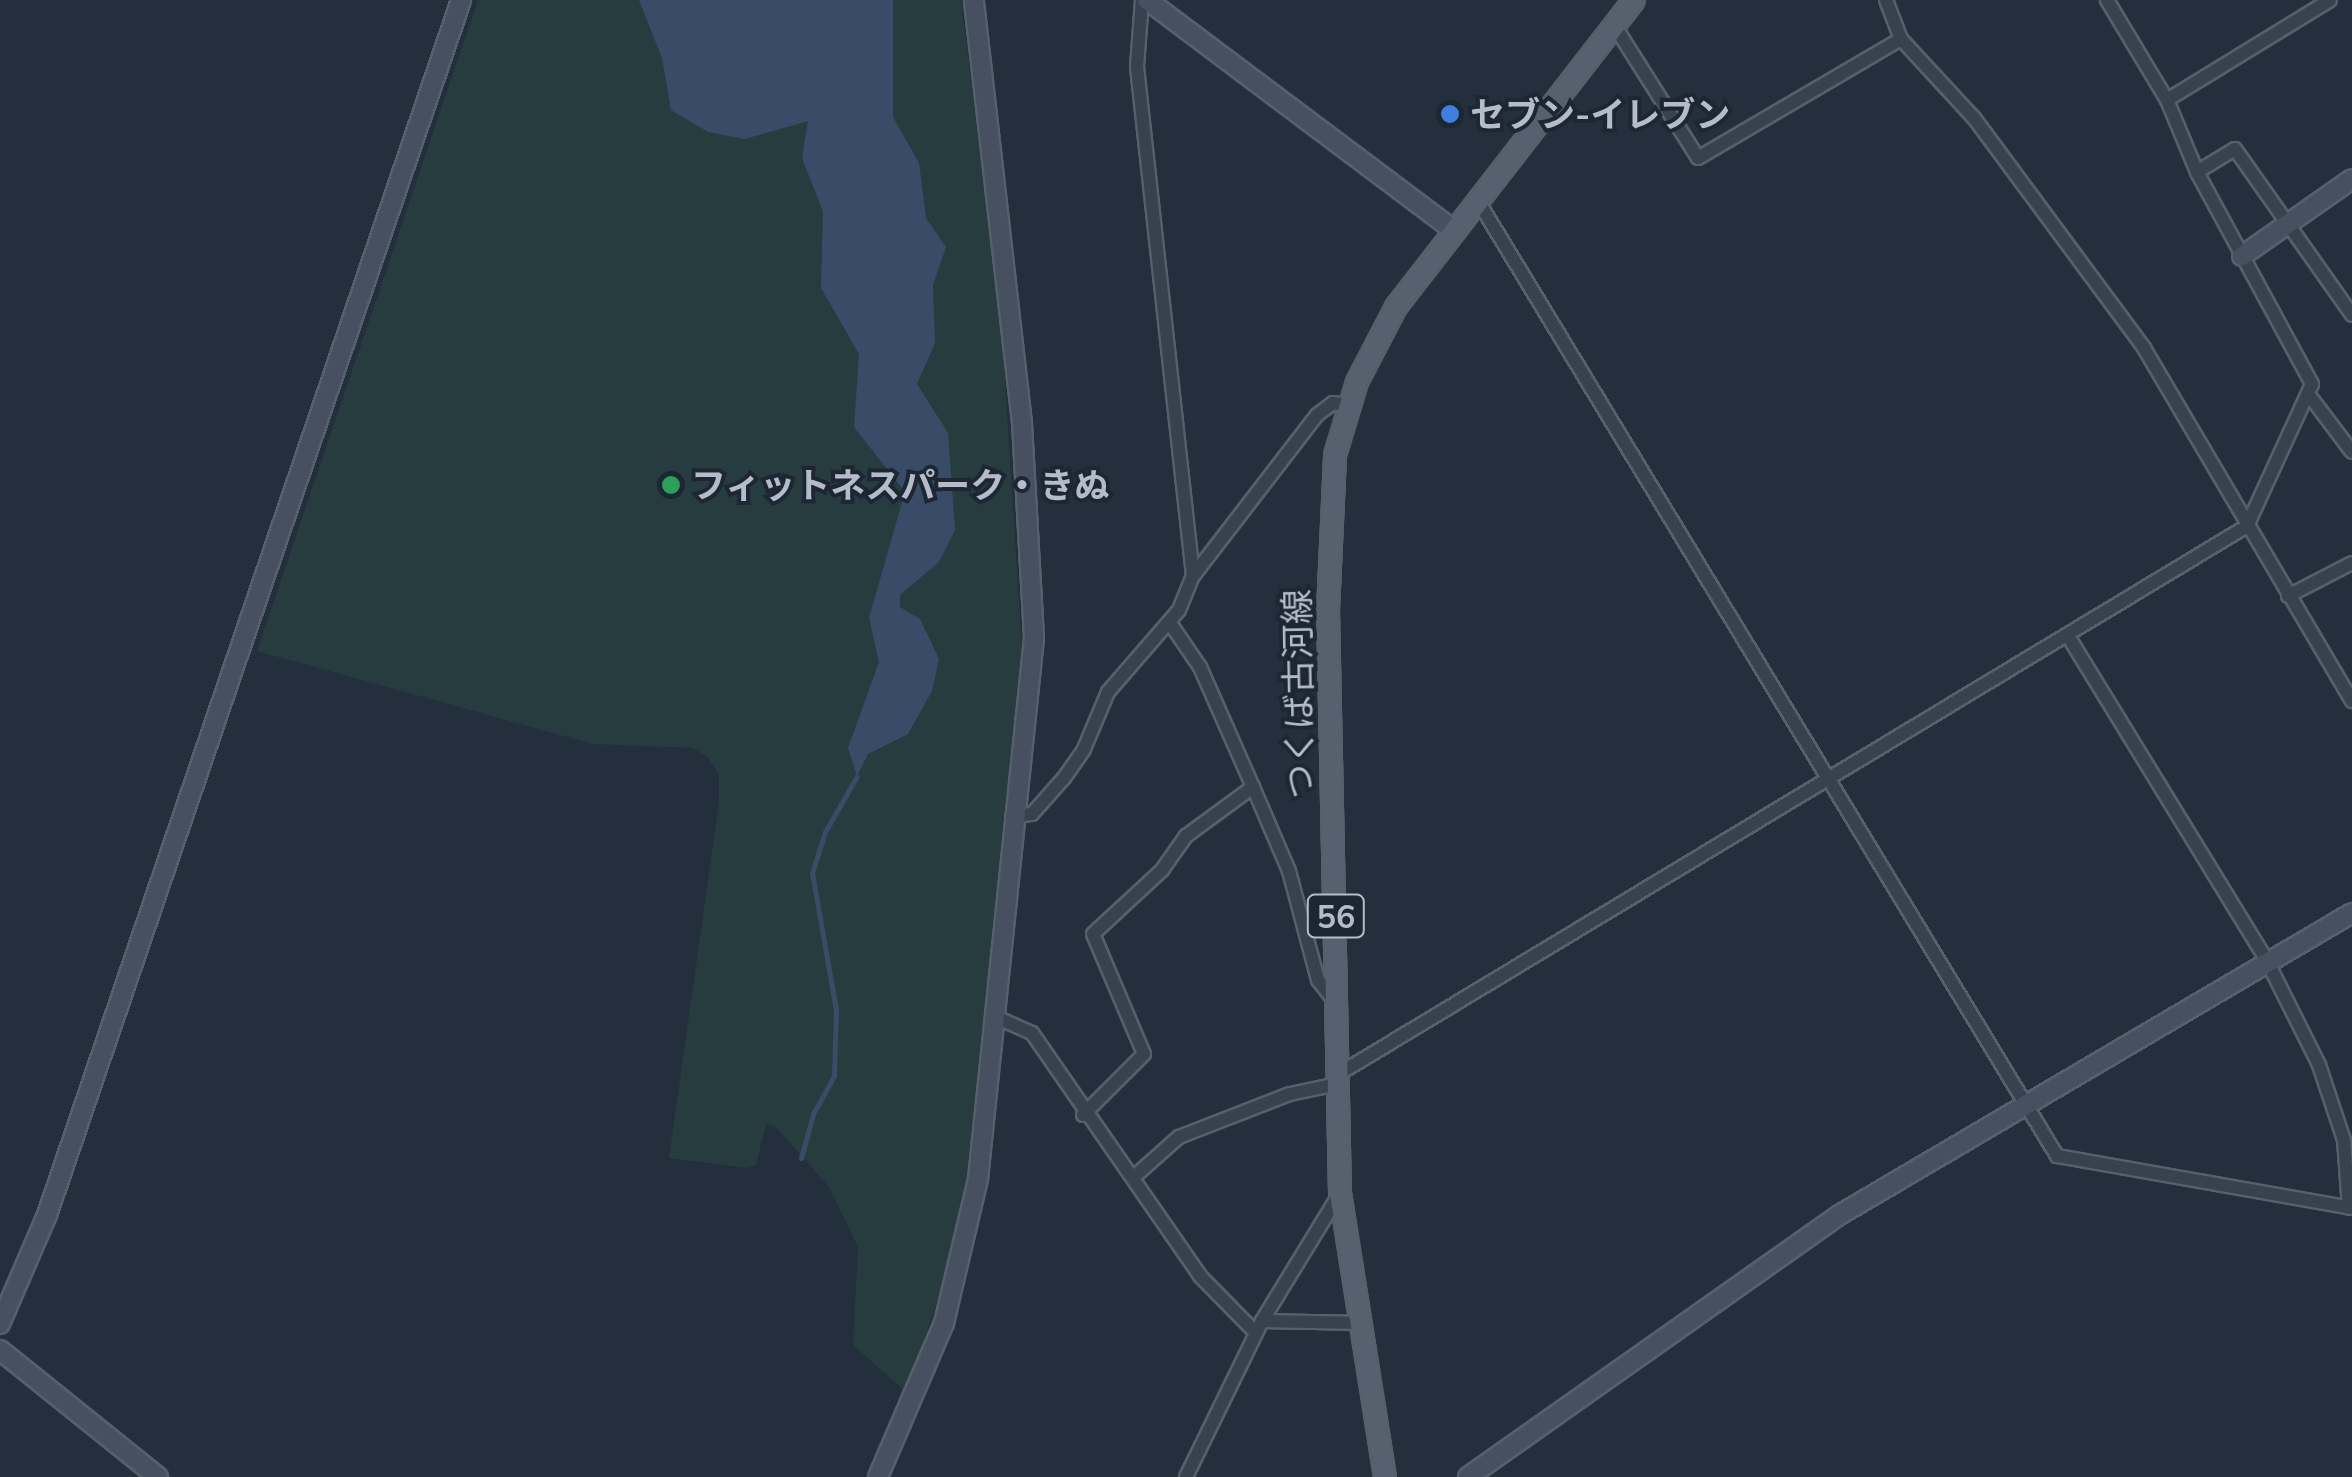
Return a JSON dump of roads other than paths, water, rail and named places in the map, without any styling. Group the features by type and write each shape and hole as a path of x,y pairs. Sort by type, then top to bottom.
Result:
{"main road":[{"name":"つくば古河線","path":"1384,1477 1366,1323 1340,1193 1328,507 1348,405 1388,320 1634,0"}],"street":[{"path":"0,1324 47,1215 461,0"},
{"path":"878,1477 944,1323 978,1179 998,1018 1012,816 1031,682 1034,600 1022,422 974,0"},
{"path":"1193,576 1136,67 1144,0 1455,231"},
{"path":"1886,0 1901,39 1974,118 2144,348 2352,701"},
{"path":"1135,1176 1179,1138 1337,1079 2247,526 2312,384 2196,172 2166,100 2107,0"},
{"path":"2166,100 2330,0"},
{"path":"1614,26 1698,158 1901,39"},
{"path":"2196,172 2234,149 2352,315"},
{"path":"2242,256 2352,179"},
{"path":"1478,202 2057,1156 2350,1208 2344,1140 2318,1065 2268,964 2068,636"},
{"path":"2309,395 2352,452"},
{"path":"1012,816 1026,817 1040,807 1084,749 1108,692 1170,622 1193,576 1317,414 1333,403 1348,405"},
{"path":"2288,596 2352,563"},
{"path":"1170,622 1200,667 1253,787 1289,871 1318,980 1338,1004"},
{"path":"1083,1115 1144,1054 1093,934 1162,870 1186,836 1253,787"},
{"path":"1468,1477 1842,1214 2352,913"},
{"path":"998,1018 1032,1033 1083,1115 1135,1176 1200,1276 1259,1327 1366,1323"},
{"path":"1186,1477 1259,1327 1340,1193"},
{"path":"0,1350 158,1477"}],"water":[{"path":"639,0 893,0 893,117 919,163 926,218 946,247 933,285 935,343 917,384 948,433 955,530 939,562 900,595 900,607 920,619 939,659 932,691 908,734 868,754 857,776 848,748 879,662 869,618 905,492 854,427 859,354 821,288 823,212 802,158 808,121 745,139 708,132 671,110 662,58"}],"waterway":[{"path":"801,1158 813,1114 834,1076 836,1010 812,873 825,832 857,776"}],"place":[{"name":"セブン-イレブン","path":"1450,114"},
{"name":"フィットネスパーク・きぬ","path":"671,485"}]}
